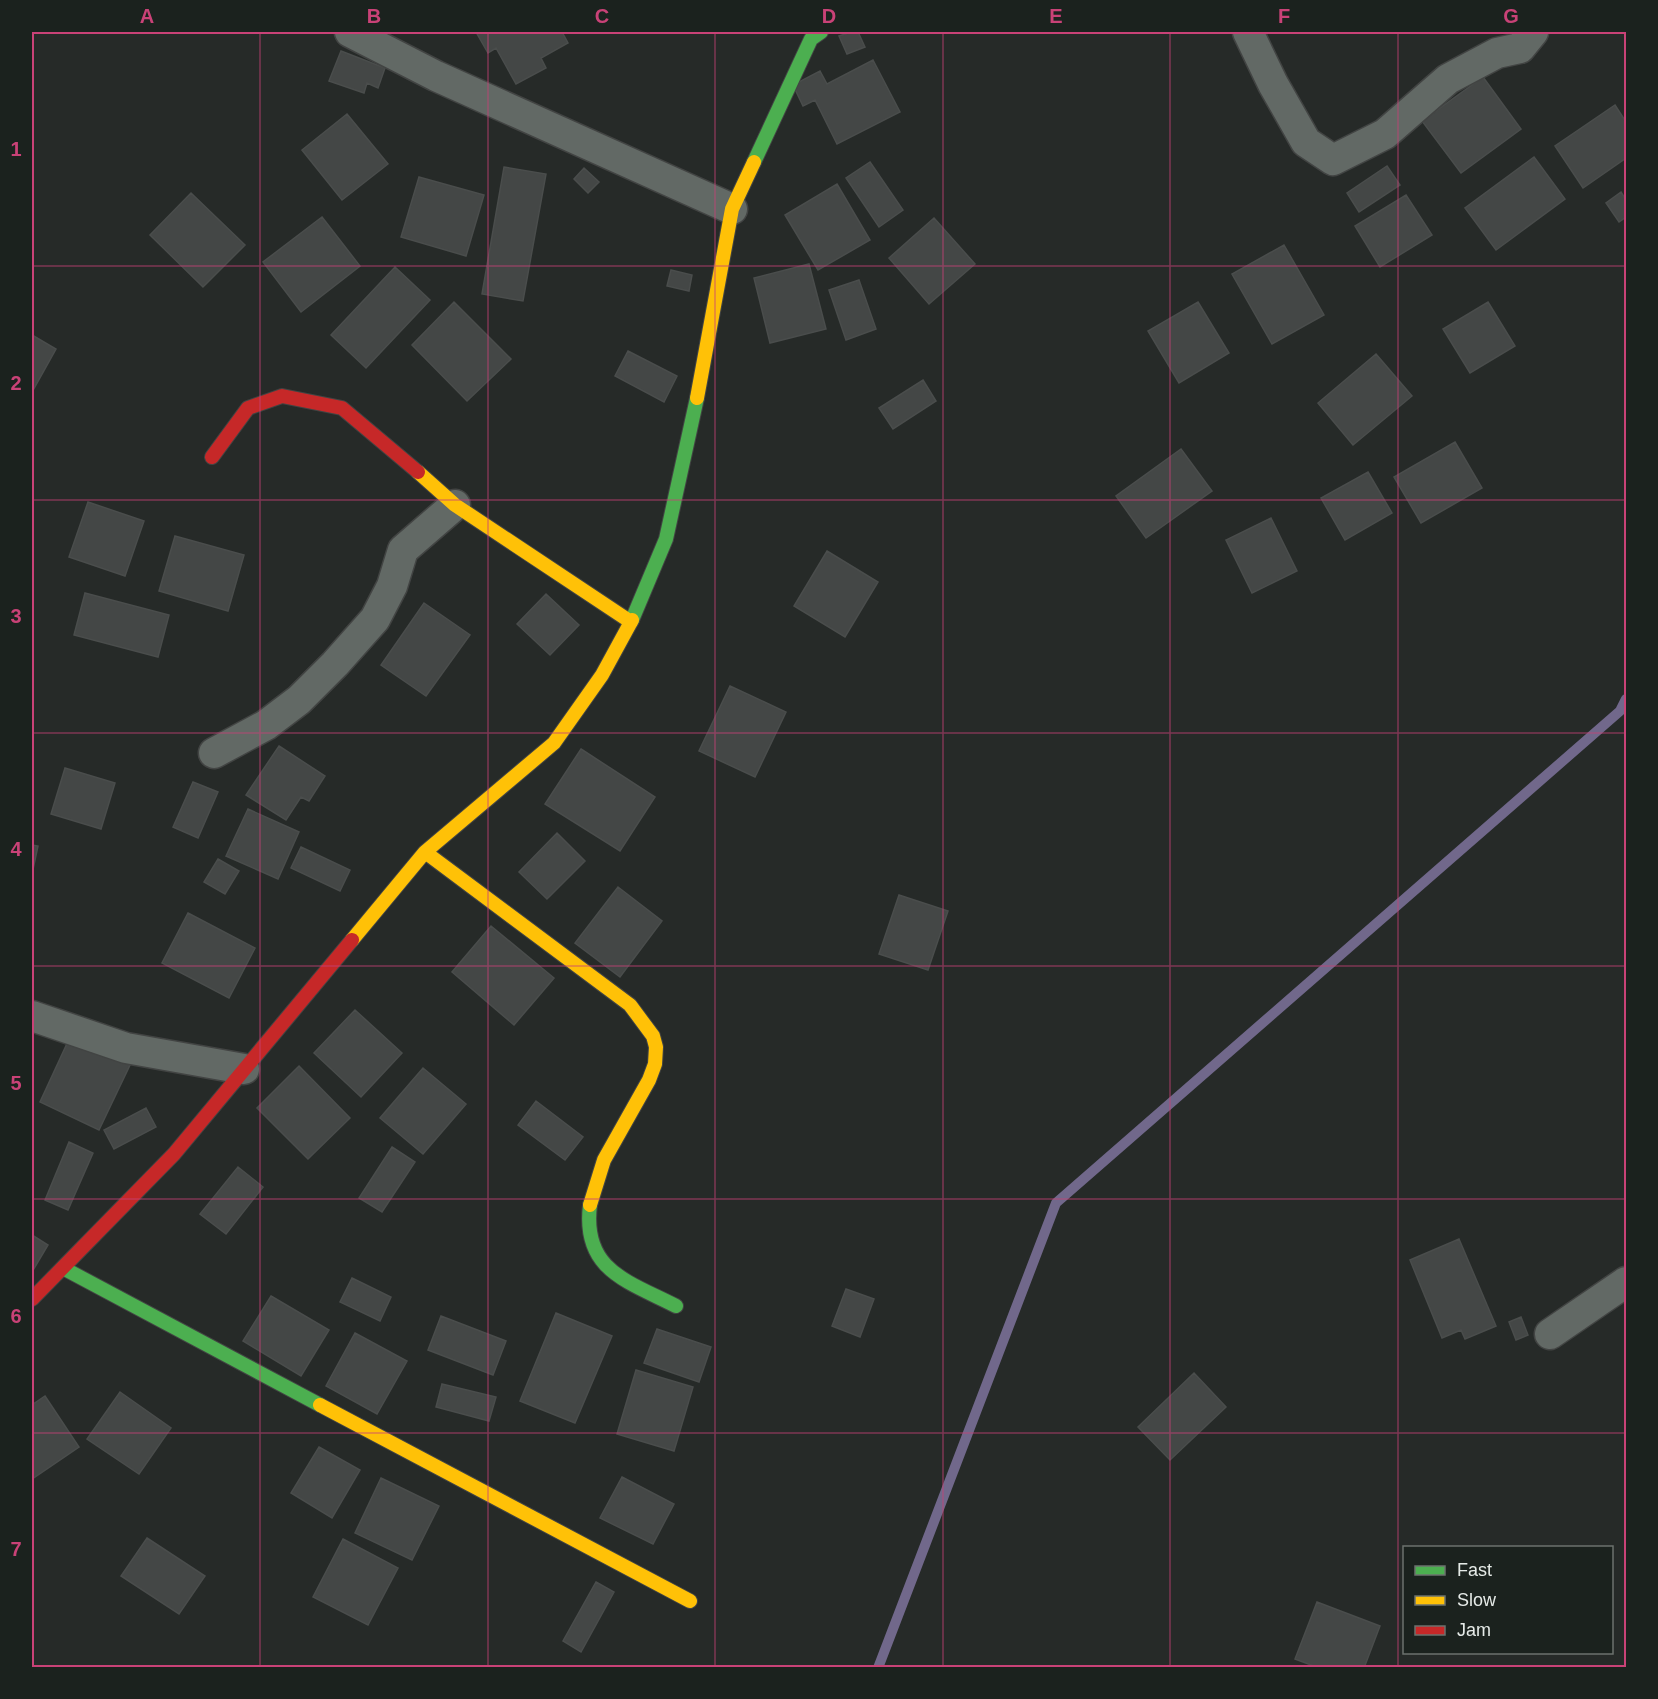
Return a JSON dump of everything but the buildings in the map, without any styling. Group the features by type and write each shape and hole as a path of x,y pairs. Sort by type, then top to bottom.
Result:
{"street":[{"path":"350,32 436,76 732,209"},
{"path":"1248,32 1273,84 1306,142 1333,160 1385,134 1448,79 1497,53 1520,48 1533,32"},
{"path":"32,1299 174,1154 425,852 554,743 602,675 631,622 666,539 690,436 732,209 813,34"},
{"path":"212,457 248,408 282,396 302,398 342,408 387,444 455,505 631,622"},
{"path":"214,753 267,725 299,700 335,664 375,619 392,586 403,550 455,505"},
{"path":"425,852 630,1005 649,1029 657,1045 656,1067 610,1144 589,1204 589,1232 596,1255 613,1273 676,1306"},
{"path":"32,1016 126,1047 244,1069"},
{"path":"63,1268 690,1601"},
{"path":"1550,1334 1626,1282"}],"waterway":[{"path":"878,1668 1056,1203 1620,711 1626,699"}],"traffic: fast":[{"path":"754,162 811,39 821,32"},
{"path":"632,620 666,539 697,398"},
{"path":"590,1205 589,1227 593,1245 601,1259 625,1280 676,1306"},
{"path":"63,1268 320,1405"}],"traffic: slow":[{"path":"697,398 732,209 754,162"},
{"path":"418,472 455,505 631,622"},
{"path":"352,940 425,852 554,743 602,675 632,620"},
{"path":"425,852 630,1005 653,1036 656,1047 655,1064 649,1080 604,1160 590,1205"},
{"path":"320,1405 690,1601"}],"traffic: jam":[{"path":"212,457 248,408 282,396 342,408 418,472"},
{"path":"32,1299 174,1154 352,940"}]}
